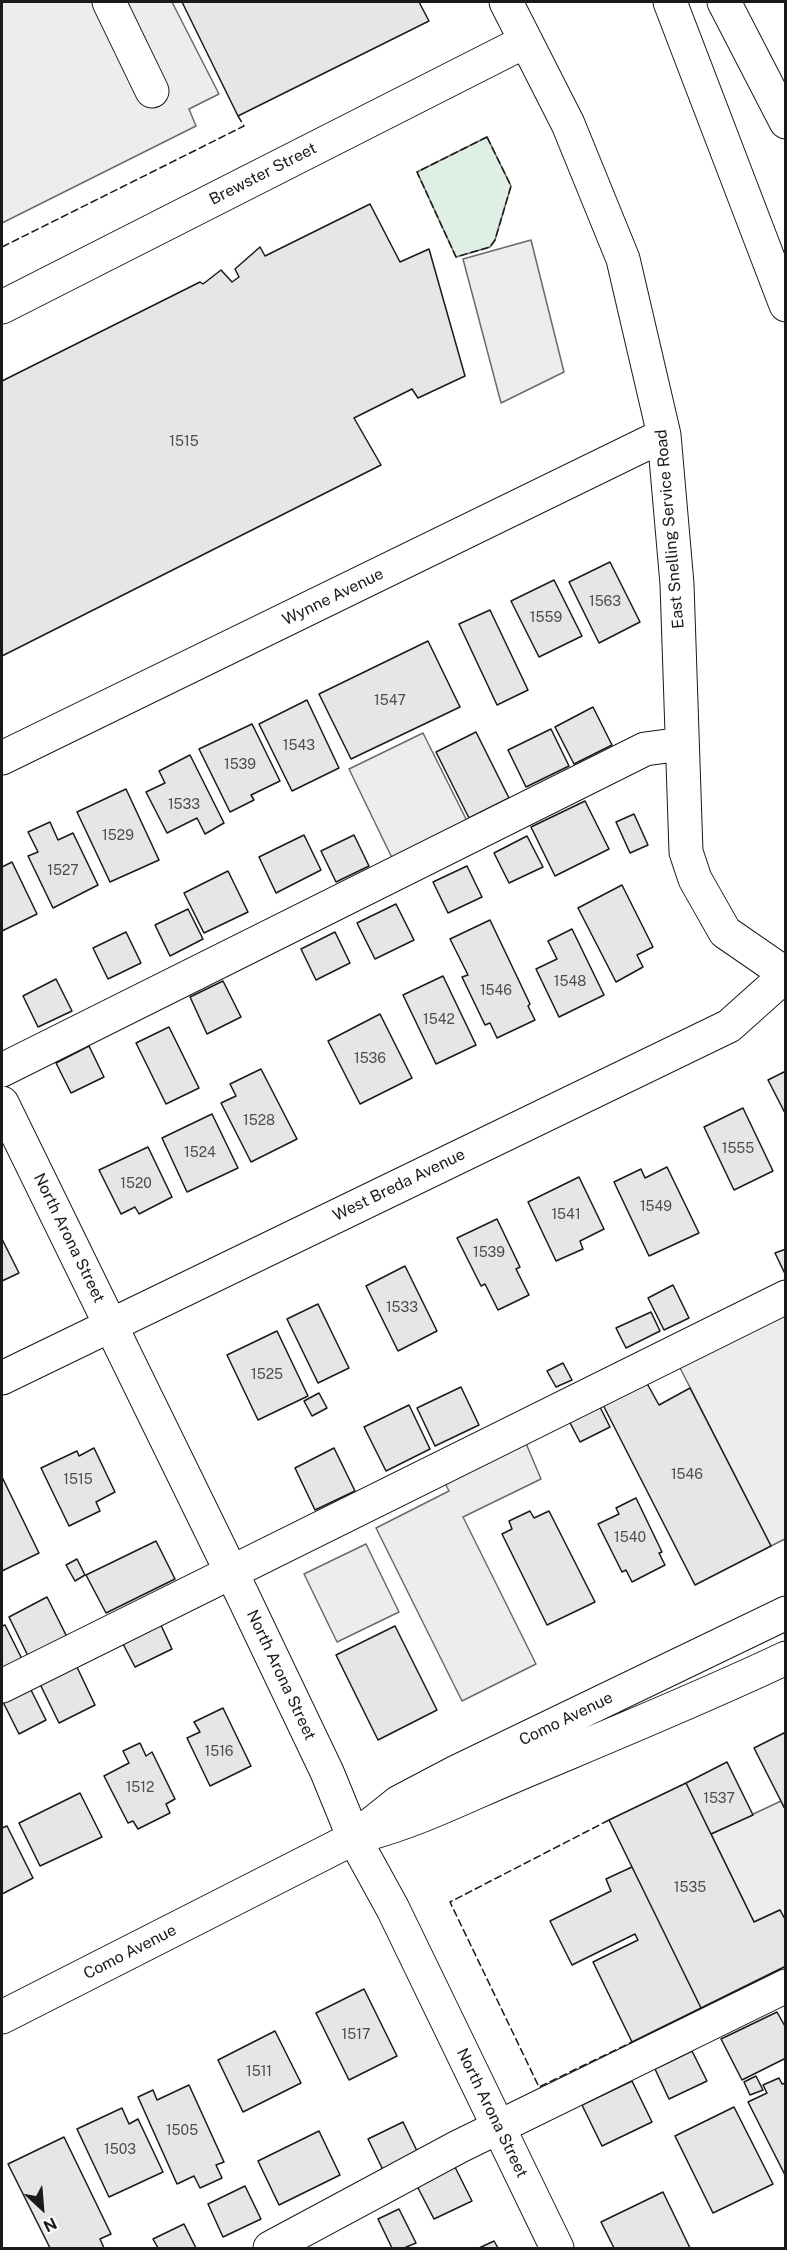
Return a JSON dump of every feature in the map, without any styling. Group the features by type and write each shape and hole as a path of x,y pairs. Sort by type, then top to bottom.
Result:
{"street":[{"path":"109,2 152,91"},
{"name":"East Snelling Service Road","path":"506,2 568,124 623,259 664,435 677,584 686,852 695,879 725,932 786,974"},
{"path":"670,2 786,305"},
{"path":"724,2 786,122"},
{"name":"Brewster Street","path":"2,307 526,41"},
{"name":"Wynne Avenue","path":"2,758 664,435"},
{"path":"2,1070 645,749 682,744"},
{"name":"West Breda Avenue","path":"2,1378 729,1026 786,974"},
{"name":"North Arona Street","path":"2,1103 327,1772 354,1838 393,1909 557,2248"},
{"path":"2,1686 231,1573 401,1485 786,1297"},
{"name":"Como Avenue","path":"354,1838 399,1802 427,1787 786,1613"},
{"name":"Como Avenue","path":"2,2017 354,1838 409,1823 470,1794 710,1694 786,1658"},
{"path":"270,2248 458,2146 786,1986"}],"green space":[{"path":"487,137 511,186 495,240 490,247 456,257 417,172"}],"shaded area":[{"path":"2,2 172,2 219,94 189,109 196,126 2,223"},
{"path":"531,240 564,372 501,403 463,259"},
{"path":"423,733 469,825 394,862 349,769"},
{"path":"785,1308 785,1539 771,1546 677,1362"},
{"path":"525,1441 541,1479 463,1517 536,1664 462,1701 376,1528 449,1491 444,1481"},
{"path":"366,1544 399,1612 337,1642 304,1574"},
{"path":"781,1801 786,1811 785,1921 780,1910 754,1922 711,1834"}],"building":[{"path":"182,2 419,2 429,21 238,116"},
{"path":"370,204 400,262 429,249 465,376 418,398 412,389 354,418 381,465 2,656 2,381 200,282 203,284 221,270 232,282 239,277 235,269 260,247 265,256"},
{"path":"610,562 640,622 599,643 569,582"},
{"path":"554,580 582,636 539,657 511,601"},
{"path":"490,610 528,690 497,705 459,624"},
{"path":"428,641 460,707 351,759 319,694"},
{"path":"307,700 339,768 292,791 259,724"},
{"path":"593,707 612,745 574,764 555,727"},
{"path":"252,724 280,781 251,795 254,800 230,812 199,749"},
{"path":"551,729 569,766 526,787 508,750"},
{"path":"476,732 509,798 469,818 436,752"},
{"path":"190,755 224,823 205,834 197,818 167,833 146,792 165,783 159,771"},
{"path":"126,789 159,860 110,882 77,812"},
{"path":"585,801 609,849 555,876 531,827"},
{"path":"634,814 648,845 630,853 616,822"},
{"path":"50,822 58,840 73,833 98,885 53,908 28,856 38,852 28,832"},
{"path":"304,835 321,870 276,893 259,857"},
{"path":"354,835 369,866 336,882 321,851"},
{"path":"527,836 543,867 509,883 494,853"},
{"path":"12,862 37,914 2,931 2,867"},
{"path":"467,866 482,897 448,913 433,882"},
{"path":"228,871 248,912 204,933 184,893"},
{"path":"622,885 653,947 637,955 643,967 616,982 578,908"},
{"path":"396,904 414,940 375,959 357,923"},
{"path":"188,909 203,939 170,956 155,925"},
{"path":"490,920 530,1004 528,1006 535,1020 497,1038 490,1023 485,1025 462,977 468,975 450,939"},
{"path":"572,929 604,995 559,1017 536,969 557,959 548,941"},
{"path":"126,932 141,963 108,979 93,948"},
{"path":"335,932 350,963 316,980 301,949"},
{"path":"443,976 476,1045 436,1064 403,995"},
{"path":"56,979 72,1011 38,1027 23,996"},
{"path":"223,981 241,1017 207,1034 190,997"},
{"path":"380,1014 412,1078 360,1104 328,1041"},
{"path":"169,1027 199,1088 166,1104 136,1043"},
{"path":"89,1046 104,1077 71,1093 56,1063"},
{"path":"261,1069 297,1139 251,1162 221,1103 236,1096 230,1084"},
{"path":"786,1071 786,1115 768,1080"},
{"path":"743,1108 773,1171 734,1190 704,1127"},
{"path":"212,1114 238,1168 187,1192 162,1138"},
{"path":"148,1147 172,1197 139,1214 135,1207 121,1214 99,1170"},
{"path":"667,1167 699,1233 649,1256 614,1182 641,1169 645,1178"},
{"path":"579,1177 604,1229 580,1241 583,1249 556,1261 528,1202"},
{"path":"497,1219 520,1267 516,1269 529,1295 498,1310 485,1284 481,1286 457,1238"},
{"path":"2,1239 19,1273 2,1281"},
{"path":"786,1249 786,1276 775,1253"},
{"path":"405,1266 437,1331 398,1351 366,1286"},
{"path":"673,1285 689,1318 664,1330 648,1298"},
{"path":"318,1304 349,1368 318,1383 287,1319"},
{"path":"651,1312 660,1331 626,1348 616,1328"},
{"path":"277,1331 308,1396 258,1420 227,1355"},
{"path":"563,1363 572,1380 556,1387 547,1371"},
{"path":"644,1378 659,1405 690,1388 771,1546 695,1585 601,1401"},
{"path":"461,1387 479,1425 435,1446 417,1408"},
{"path":"319,1393 327,1408 312,1416 304,1401"},
{"path":"598,1403 610,1427 580,1442 568,1419"},
{"path":"409,1405 430,1449 386,1471 364,1427"},
{"path":"94,1448 115,1492 96,1502 100,1511 69,1526 41,1468 77,1451 79,1456"},
{"path":"334,1448 355,1491 315,1510 295,1468"},
{"path":"2,1477 39,1553 2,1571"},
{"path":"636,1498 662,1552 659,1553 665,1565 632,1582 626,1570 622,1572 598,1524 619,1514 616,1508"},
{"path":"530,1511 534,1518 549,1511 595,1602 547,1625 502,1534 512,1529 509,1521"},
{"path":"156,1541 175,1579 106,1613 86,1575"},
{"path":"77,1559 85,1575 75,1581 66,1565"},
{"path":"47,1597 68,1639 29,1658 9,1617"},
{"path":"160,1623 172,1649 135,1667 122,1642"},
{"path":"5,1625 22,1659 2,1669 2,1626"},
{"path":"395,1626 437,1710 378,1740 336,1655"},
{"path":"75,1663 95,1705 59,1723 39,1682"},
{"path":"29,1686 46,1720 19,1734 2,1700"},
{"path":"223,1708 251,1766 210,1786 187,1738 200,1732 194,1722"},
{"path":"786,1732 786,1811 754,1748"},
{"path":"140,1743 146,1756 152,1752 175,1799 166,1804 170,1813 138,1829 133,1821 128,1823 104,1776 129,1763 123,1751"},
{"path":"727,1762 753,1815 711,1834 686,1783"},
{"path":"686,1783 754,1922 780,1910 786,1921 786,1966 701,2008 609,1820"},
{"path":"80,1793 102,1837 40,1866 19,1823"},
{"path":"7,1826 33,1878 2,1894 2,1828"},
{"path":"632,1867 701,2008 632,2042 593,1962 638,1940 635,1934 572,1965 550,1921 611,1891 606,1879"},
{"path":"364,1989 397,2056 349,2080 316,2013"},
{"path":"777,2012 786,2028 786,2058 742,2080 721,2039"},
{"path":"275,2031 301,2083 243,2112 218,2060"},
{"path":"692,2051 707,2081 669,2099 655,2069"},
{"path":"756,2076 763,2090 750,2095 744,2082"},
{"path":"779,2078 782,2084 786,2083 786,2177 748,2102 767,2093 763,2085"},
{"path":"632,2081 652,2122 602,2146 582,2105"},
{"path":"189,2085 224,2162 216,2165 222,2178 200,2188 194,2176 177,2184 138,2097 153,2090 157,2100"},
{"path":"734,2107 773,2184 713,2213 675,2136"},
{"path":"122,2108 129,2124 138,2119 163,2172 109,2197 77,2129"},
{"path":"403,2122 419,2155 384,2172 368,2139"},
{"path":"319,2131 340,2175 279,2205 258,2161"},
{"path":"64,2137 111,2234 100,2239 104,2248 50,2248 8,2164"},
{"path":"455,2167 472,2201 434,2219 417,2186"},
{"path":"245,2186 261,2219 223,2237 208,2204"},
{"path":"663,2192 690,2248 614,2248 601,2222"},
{"path":"399,2209 416,2243 404,2248 392,2248 378,2219"},
{"path":"184,2224 196,2248 158,2248 153,2239"},
{"path":"494,2241 498,2248 479,2248"}],"fence":[{"path":"2,247 244,126 238,116"},
{"path":"487,137 511,186 495,240 490,247 456,257 417,172 487,137"},
{"path":"609,1820 450,1902 539,2087 632,2042"}]}
